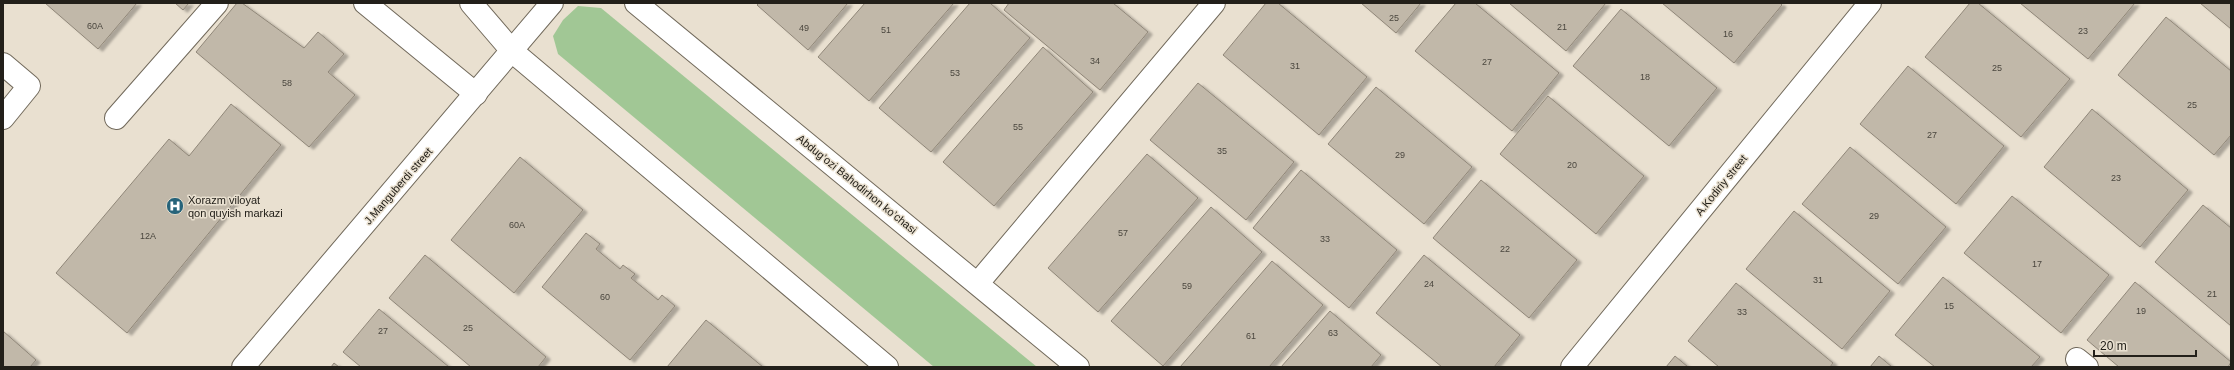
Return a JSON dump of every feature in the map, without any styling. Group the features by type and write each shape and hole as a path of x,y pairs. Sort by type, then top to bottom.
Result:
{"street":[{"path":"116,118 217,3"},
{"path":"365,3 476,94"},
{"path":"471,3 513,52 888,367"},
{"name":"J.Manguberdi street","path":"243,367 513,52 552,3"},
{"name":"Abdug’ozi Bahodirhon ko’chasi","path":"636,3 978,283 1078,367"},
{"path":"978,283 1214,3"},
{"name":"A.Kodiriy street","path":"1572,367 1870,3"},
{"path":"3,64 29,86 3,118"}],"green space":[{"path":"578,6 601,8 1037,367 934,367 558,54 553,36 563,20"}],"building":[{"path":"45,3 137,3 98,49"},
{"path":"175,3 189,3 183,10"},
{"path":"237,3 242,3 304,48 318,32 344,54 328,72 355,95 309,147 196,52"},
{"path":"759,3 848,3 808,50 757,5"},
{"path":"865,3 954,3 869,101 818,57"},
{"path":"970,3 990,3 1030,38 931,152 879,108"},
{"path":"1009,3 1113,3 1148,32 1100,90 1004,10"},
{"path":"1266,3 1278,3 1367,77 1319,135 1223,55"},
{"path":"1361,3 1421,3 1396,33"},
{"path":"1456,3 1475,3 1559,73 1512,131 1415,51"},
{"path":"1509,3 1606,3 1566,51"},
{"path":"1662,3 1780,3 1782,5 1734,63"},
{"path":"1970,3 1978,3 2070,79 2021,137 1925,57"},
{"path":"2020,3 2135,3 2088,59"},
{"path":"2200,3 2231,3 2231,29"},
{"path":"1621,9 1717,88 1669,146 1573,66"},
{"path":"2166,17 2231,71 2231,135 2214,155 2118,75"},
{"path":"1043,47 1093,92 994,206 943,162"},
{"path":"1908,66 2004,146 1956,204 1860,124"},
{"path":"1198,83 1294,162 1246,220 1150,140"},
{"path":"1376,87 1472,167 1424,224 1328,144"},
{"path":"1548,96 1644,176 1596,234 1500,154"},
{"path":"231,104 281,145 127,333 56,273 169,139 189,156"},
{"path":"2092,109 2188,190 2140,247 2044,167"},
{"path":"1850,147 1946,227 1898,284 1802,204"},
{"path":"1147,154 1198,198 1098,312 1048,268"},
{"path":"520,157 583,210 514,293 451,240"},
{"path":"1301,170 1397,250 1349,308 1253,228"},
{"path":"1481,180 1577,260 1529,318 1433,238"},
{"path":"2012,196 2109,275 2061,333 1964,253"},
{"path":"2203,205 2231,228 2231,326 2155,262"},
{"path":"1211,207 1262,252 1163,366 1111,321"},
{"path":"1794,211 1890,291 1842,349 1746,269"},
{"path":"586,233 600,244 596,249 620,269 623,265 635,274 631,278 658,300 662,295 675,306 630,360 542,287"},
{"path":"425,255 546,357 538,367 471,367 389,298"},
{"path":"1424,255 1520,335 1494,367 1442,367 1376,313"},
{"path":"1272,261 1323,305 1269,367 1180,367"},
{"path":"1943,277 2040,357 2031,367 1935,367 1895,335"},
{"path":"2135,282 2231,362 2228,367 2119,367 2087,340"},
{"path":"1736,283 1833,363 1830,367 1719,367 1688,341"},
{"path":"379,309 449,367 361,367 343,352"},
{"path":"1330,311 1381,355 1371,367 1281,367"},
{"path":"706,320 763,367 667,367"},
{"path":"3,331 36,360 30,367 3,367"},
{"path":"1675,356 1688,367 1666,367"},
{"path":"1879,356 1892,367 1870,367"},
{"path":"334,363 339,367 331,367"}],"place":[{"name":"Xorazm viloyat qon quyish markazi","path":"175,206"}]}
